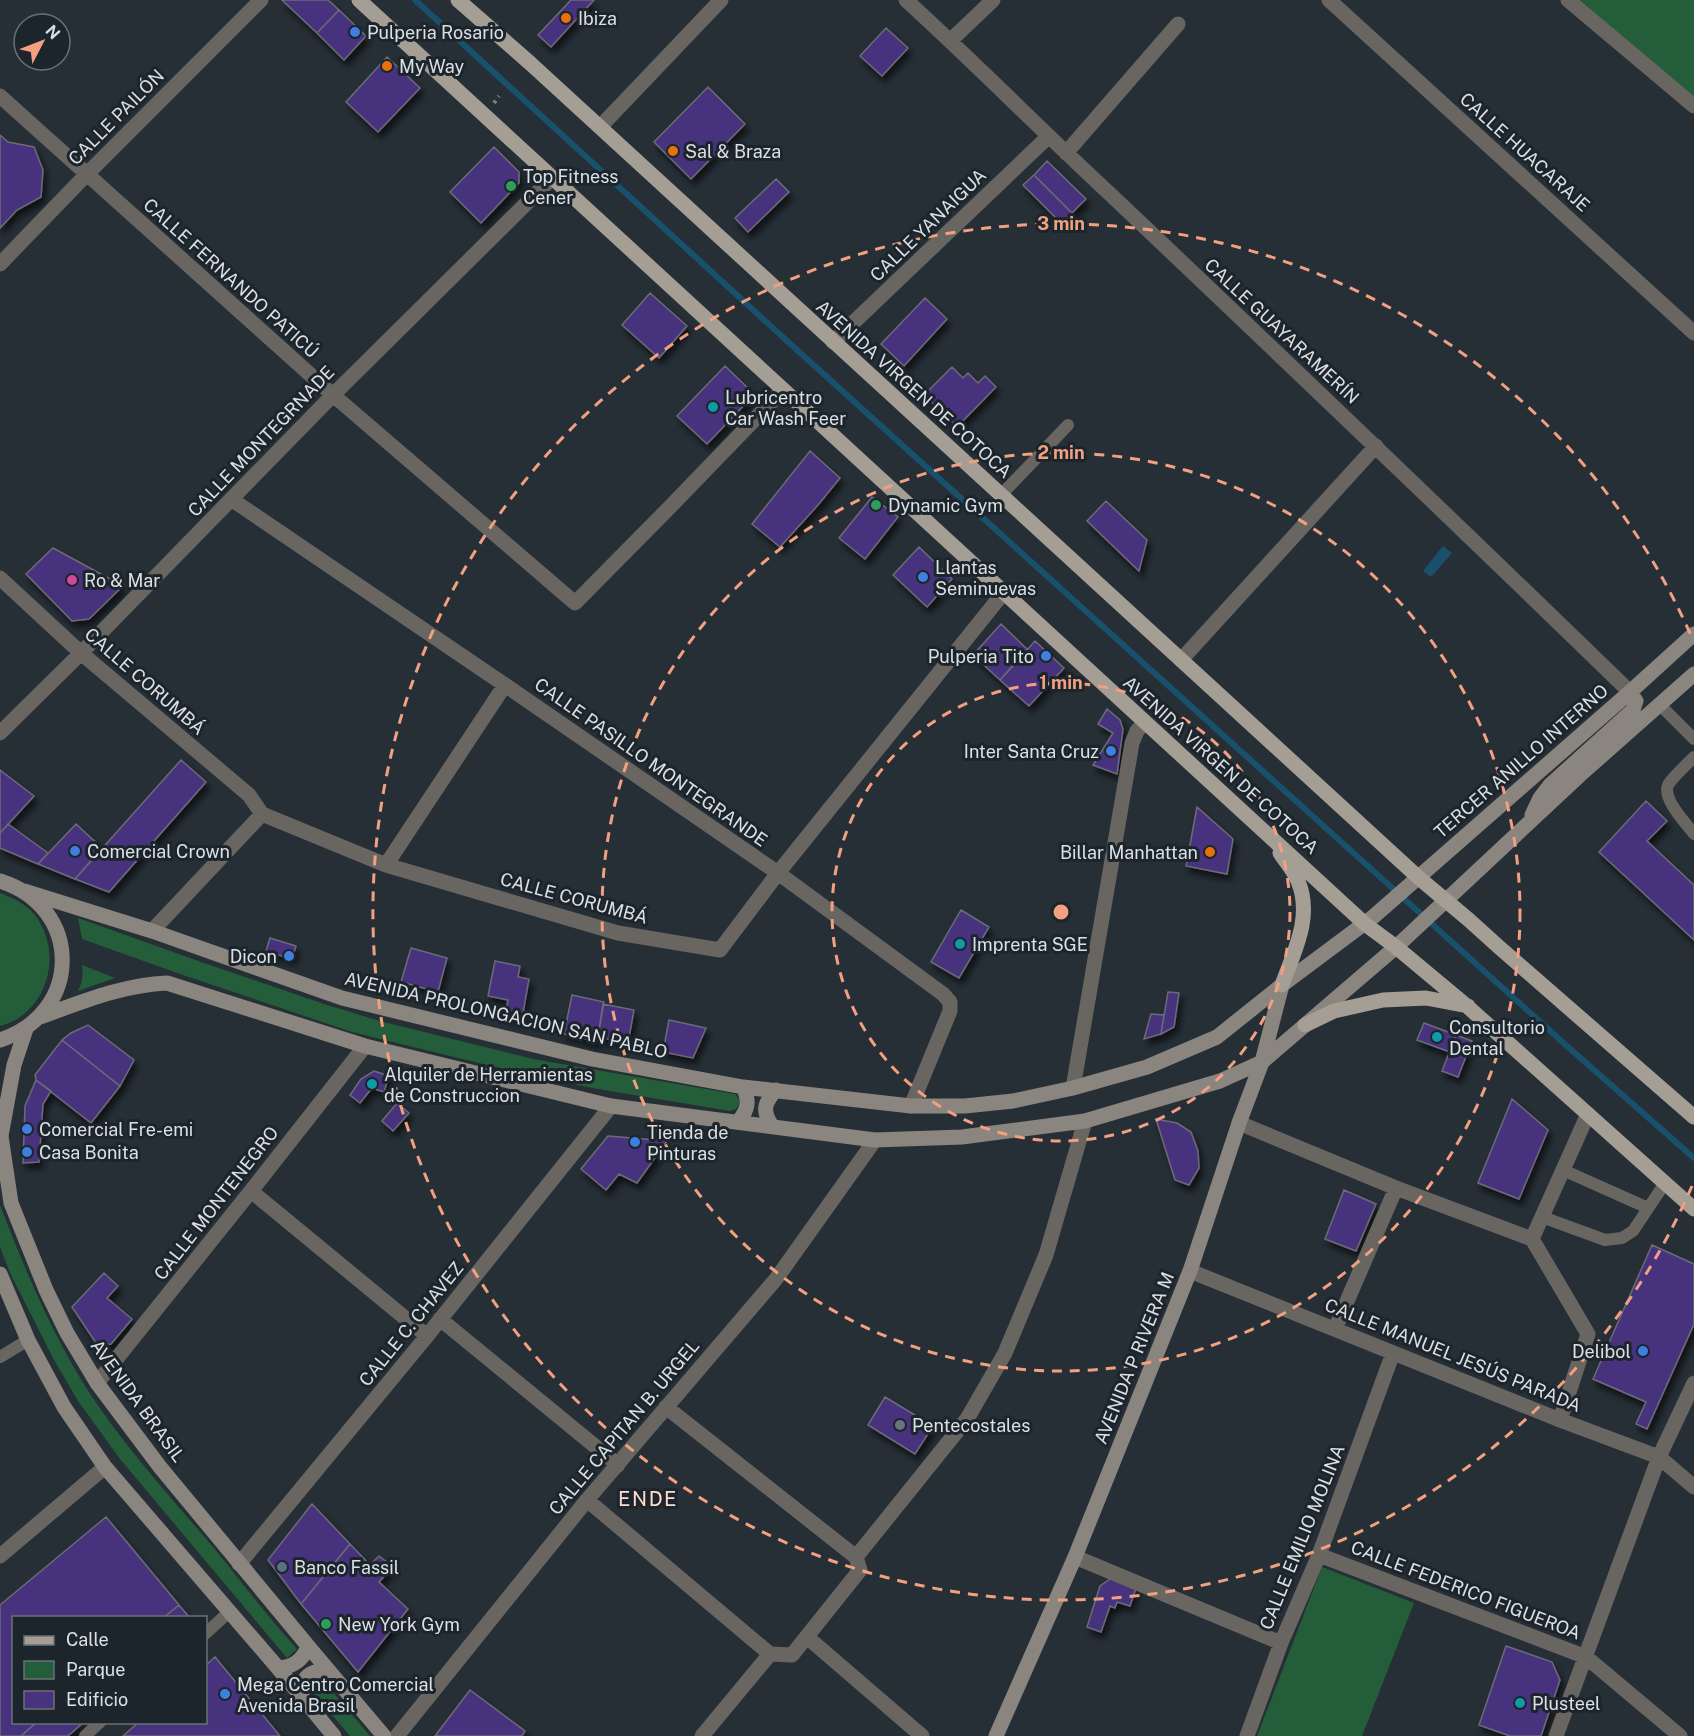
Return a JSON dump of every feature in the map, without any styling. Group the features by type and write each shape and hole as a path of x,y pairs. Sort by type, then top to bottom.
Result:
{"main road":[{"name":"AVENIDA VIRGEN DE COTOCA","path":"359,0 1144,722 1267,833 1398,944 1694,1209"},
{"name":"AVENIDA VIRGEN DE COTOCA","path":"458,0 1181,660 1416,880 1694,1117"},
{"name":"TERCER ANILLO INTERNO","path":"1369,920 1694,634"},
{"path":"39,1017 115,991 144,984 167,983 365,1046 611,1106 875,1140 962,1137 1085,1121 1215,1083 1262,1062 1398,944 1694,674"},
{"path":"1529,823 1546,790 1633,710 1636,701 1630,692"},
{"path":"1267,833 1298,880 1305,904 1303,926 1282,986"},
{"name":"AVENIDA PROLONGACION SAN PABLO","path":"0,881 24,891 152,931 342,998 592,1059 743,1087 911,1106 965,1106 1013,1101 1073,1088 1147,1067 1217,1038 1369,920"},
{"path":"0,1040 26,1029 39,1017 51,1002 59,984 62,965 61,946 51,919 24,891"},
{"name":"AVENIDA P RIVERA M","path":"996,1736 1076,1557 1190,1271 1239,1123 1262,1062 1282,986"},
{"path":"1305,1025 1334,1011 1383,1000 1426,998 1468,1007"},
{"name":"AVENIDA BRASIL","path":"26,1029 14,1065 1,1136 11,1203 46,1290 67,1333 97,1383 160,1467 384,1736"},
{"path":"738,1122 748,1105 743,1087"},
{"path":"772,1126 766,1117 765,1107 776,1090"},
{"path":"0,1274 28,1340 64,1407 105,1467 334,1736"},
{"path":"278,1668 287,1668 296,1664 305,1655 308,1647"},
{"path":"298,1693 304,1678 314,1672 327,1669"}],"street":[{"name":"CALLE PAILÓN","path":"0,264 261,0"},
{"path":"600,128 722,0"},
{"name":"CALLE GUAYARAMERÍN","path":"906,0 1376,446 1630,692"},
{"path":"950,41 993,0"},
{"name":"CALLE HUACARAJE","path":"1329,0 1694,333"},
{"path":"1568,0 1694,106"},
{"path":"1066,153 1178,24"},
{"name":"CALLE FERNANDO PATICÚ","path":"0,96 333,395 575,603 783,390"},
{"name":"CALLE YANAIGUA","path":"834,342 1049,136"},
{"name":"CALLE MONTEGRNADE","path":"0,733 333,395 552,178"},
{"path":"1181,660 1376,446"},
{"name":"CALLE PASILLO MONTEGRANDE","path":"231,500 778,873 943,994 950,1002 950,1011 911,1106"},
{"name":"CALLE CORUMBÁ","path":"0,579 81,653 249,795 262,814 386,866 618,933 720,950 778,873 1004,592"},
{"path":"386,866 505,685"},
{"path":"1073,1088 1132,743 1144,722"},
{"path":"152,931 262,814"},
{"name":"CALLE MONTENEGRO","path":"97,1383 365,1046"},
{"name":"CALLE C. CHAVEZ","path":"239,1564 427,1336 611,1106"},
{"path":"1532,1239 1588,1114"},
{"path":"856,1557 967,1419 1005,1353 1046,1255 1085,1121"},
{"path":"1239,1123 1396,1188 1532,1239 1588,1334 1560,1420"},
{"name":"CALLE CAPITAN B. URGEL","path":"397,1736 587,1500 776,1279 875,1140"},
{"path":"1335,1329 1396,1188"},
{"path":"251,1191 427,1336"},
{"name":"CALLE MANUEL JESÚS PARADA","path":"1190,1271 1560,1420 1659,1457 1694,1487"},
{"path":"440,1319 618,1465"},
{"name":"CALLE EMILIO MOLINA","path":"1247,1736 1281,1643 1318,1555 1393,1353"},
{"path":"1556,1736 1659,1457 1694,1383"},
{"path":"587,1500 770,1654 792,1655 860,1570 856,1557 666,1407"},
{"path":"0,1556 105,1467"},
{"name":"CALLE FEDERICO FIGUEROA","path":"1318,1555 1587,1657 1680,1736"},
{"path":"1076,1557 1281,1643"},
{"path":"807,1637 922,1736"},
{"path":"702,1736 770,1654"}],"lane":[{"path":"1001,495 1068,425"},
{"path":"1660,705 1694,740"},
{"path":"1694,757 1668,784 1667,793 1670,802 1694,834"},
{"path":"1563,1170 1648,1208"},
{"path":"1542,1217 1605,1240 1622,1238 1633,1231 1665,1183"},
{"path":"0,1357 28,1340"},
{"path":"207,1632 229,1612"},
{"path":"85,1736 98,1724"}],"green space":[{"path":"1580,0 1694,0 1694,100"},
{"path":"0,893 19,902 35,915 48,942 50,957 45,985 38,998 29,1010 17,1019 0,1026"},
{"path":"78,918 327,1005 380,1021 533,1059 735,1094 739,1099 739,1104 736,1109 730,1111 592,1088 352,1032 82,939"},
{"path":"82,965 115,978 78,991 81,985"},
{"path":"0,1205 25,1267 62,1347 88,1390 139,1459 297,1649 287,1658 120,1459 78,1401 53,1358 10,1273 0,1247"},
{"path":"1322,1567 1414,1603 1362,1736 1257,1736"},
{"path":"321,1680 370,1736 350,1736 310,1689 313,1682"}],"water":[{"path":"1443,546 1452,553 1431,577 1423,571"}],"building":[{"path":"282,0 328,0 339,10 317,33"},
{"name":"Ibiza","path":"571,0 594,0 551,47 538,35"},
{"path":"339,10 366,36 344,60 317,33"},
{"path":"886,28 908,48 882,76 860,56"},
{"path":"387,57 420,88 378,132 346,102"},
{"path":"708,87 745,124 691,179 654,142"},
{"path":"0,135 8,142 34,147 43,170 41,197 17,210 0,228"},
{"path":"494,147 519,172 519,183 481,223 450,192"},
{"path":"1047,161 1086,199 1072,213 1034,175"},
{"path":"1034,175 1072,213 1062,224 1023,185"},
{"path":"776,179 789,192 748,232 735,218"},
{"path":"650,293 687,326 659,358 622,325"},
{"path":"925,298 947,319 904,366 881,344"},
{"name":"Lubricentro Car Wash Feer","path":"725,366 749,389 750,399 707,444 677,416"},
{"path":"952,367 963,378 968,373 978,383 985,376 996,387 957,427 924,395"},
{"path":"810,451 840,478 780,547 752,524"},
{"path":"872,497 898,517 865,559 839,538"},
{"path":"1106,501 1147,540 1139,571 1087,521"},
{"name":"Llantas Seminuevas","path":"919,547 952,579 927,607 893,575"},
{"name":"Ro & Mar","path":"53,548 123,586 89,619 72,621 26,574"},
{"path":"1001,624 1028,650 1000,680 973,655"},
{"path":"1035,641 1064,668 1029,706 1000,680"},
{"name":"Inter Santa Cruz","path":"1107,709 1120,720 1123,729 1117,774 1093,765 1113,733 1098,724"},
{"path":"181,760 206,782 109,892 75,879"},
{"path":"0,770 34,796 0,833"},
{"path":"1646,801 1667,821 1647,841 1694,885 1694,940 1599,852"},
{"name":"Billar Manhattan","path":"1197,807 1233,839 1227,874 1186,866"},
{"path":"8,824 48,853 38,864 0,848 0,833"},
{"name":"Comercial Crown","path":"76,824 102,848 75,879 38,864"},
{"name":"Imprenta SGE","path":"961,910 989,927 959,978 931,962"},
{"path":"270,938 296,946 292,959 266,951"},
{"path":"411,948 447,958 438,992 401,982"},
{"path":"495,961 520,966 518,977 529,979 522,1019 505,1016 508,1000 488,996"},
{"path":"1168,992 1179,993 1174,1027 1161,1034"},
{"path":"572,995 604,1002 597,1042 564,1034"},
{"path":"603,1004 634,1010 628,1043 598,1037"},
{"path":"1151,1014 1164,1015 1161,1034 1144,1039"},
{"path":"669,1020 706,1028 693,1058 663,1052"},
{"name":"Consultorio Dental","path":"1424,1023 1456,1035 1450,1052 1417,1040"},
{"path":"88,1025 134,1060 120,1086 62,1040"},
{"path":"1456,1035 1472,1041 1458,1077 1442,1071"},
{"path":"62,1040 120,1086 91,1123 36,1080 35,1075"},
{"name":"Alquiler de Herramientas de Construccion","path":"374,1071 389,1076 384,1092 372,1088 360,1103 350,1095 361,1079"},
{"path":"36,1080 51,1091 43,1104 39,1162 23,1163 25,1106"},
{"path":"1512,1099 1548,1130 1519,1199 1478,1183"},
{"name":"Alquiler de Herramientas de Construccion","path":"397,1103 409,1113 393,1131 382,1121"},
{"path":"1156,1119 1177,1123 1191,1132 1198,1151 1199,1168 1189,1185 1175,1180"},
{"path":"608,1136 667,1141 637,1183 619,1174 606,1190 581,1169"},
{"path":"1344,1190 1376,1204 1356,1251 1325,1239"},
{"name":"Delibol","path":"1652,1245 1694,1264 1694,1324 1647,1429 1636,1424 1646,1402 1593,1379"},
{"path":"104,1273 118,1286 107,1298 132,1319 111,1344 98,1346 72,1307"},
{"name":"Pentecostales","path":"885,1397 933,1426 915,1454 868,1425"},
{"path":"312,1504 350,1544 301,1604 268,1560"},
{"path":"106,1517 179,1605 165,1616 12,1616 12,1724 35,1724 21,1736 0,1736 0,1605"},
{"path":"350,1544 370,1565 379,1556 393,1567 379,1582 408,1609 358,1672 301,1604"},
{"path":"1110,1579 1136,1588 1130,1606 1117,1602 1115,1608 1110,1606 1101,1632 1087,1627 1100,1586"},
{"path":"179,1605 188,1616 165,1616"},
{"name":"Plusteel","path":"1506,1646 1552,1662 1560,1680 1541,1736 1510,1736 1479,1725"},
{"name":"Mega Centro Comercial Avenida Brasil","path":"215,1657 280,1736 123,1736 137,1724 207,1724 207,1664"},
{"path":"470,1690 525,1731 522,1736 435,1736"},
{"path":"35,1724 82,1724 68,1736 21,1736"}],"waterway":[{"path":"415,0 786,340 1568,1047 1694,1158"}],"place":[{"name":"Ibiza","path":"566,18"},
{"name":"Pulperia Rosario","path":"355,32"},
{"name":"My Way","path":"387,66"},
{"name":"Sal & Braza","path":"673,151"},
{"name":"Top Fitness Cener","path":"511,186"},
{"name":"Lubricentro Car Wash Feer","path":"713,407"},
{"name":"Dynamic Gym","path":"876,505"},
{"name":"Llantas Seminuevas","path":"923,577"},
{"name":"Ro & Mar","path":"72,580"},
{"name":"Pulperia Tito","path":"1046,656"},
{"name":"Inter Santa Cruz","path":"1111,751"},
{"name":"Comercial Crown","path":"75,851"},
{"name":"Billar Manhattan","path":"1210,852"},
{"name":"Imprenta SGE","path":"960,944"},
{"name":"Dicon","path":"289,956"},
{"name":"Consultorio Dental","path":"1437,1037"},
{"name":"Alquiler de Herramientas de Construccion","path":"372,1084"},
{"name":"Comercial Fre-emi","path":"27,1129"},
{"name":"Tienda de Pinturas","path":"635,1142"},
{"name":"Casa Bonita","path":"27,1152"},
{"name":"Delibol","path":"1643,1351"},
{"name":"Pentecostales","path":"900,1425"},
{"name":"Banco Fassil","path":"282,1567"},
{"name":"New York Gym","path":"326,1624"},
{"name":"Mega Centro Comercial Avenida Brasil","path":"225,1694"},
{"name":"Plusteel","path":"1520,1703"}],"district":[{"name":"ENDE","path":"648,1499"}]}
